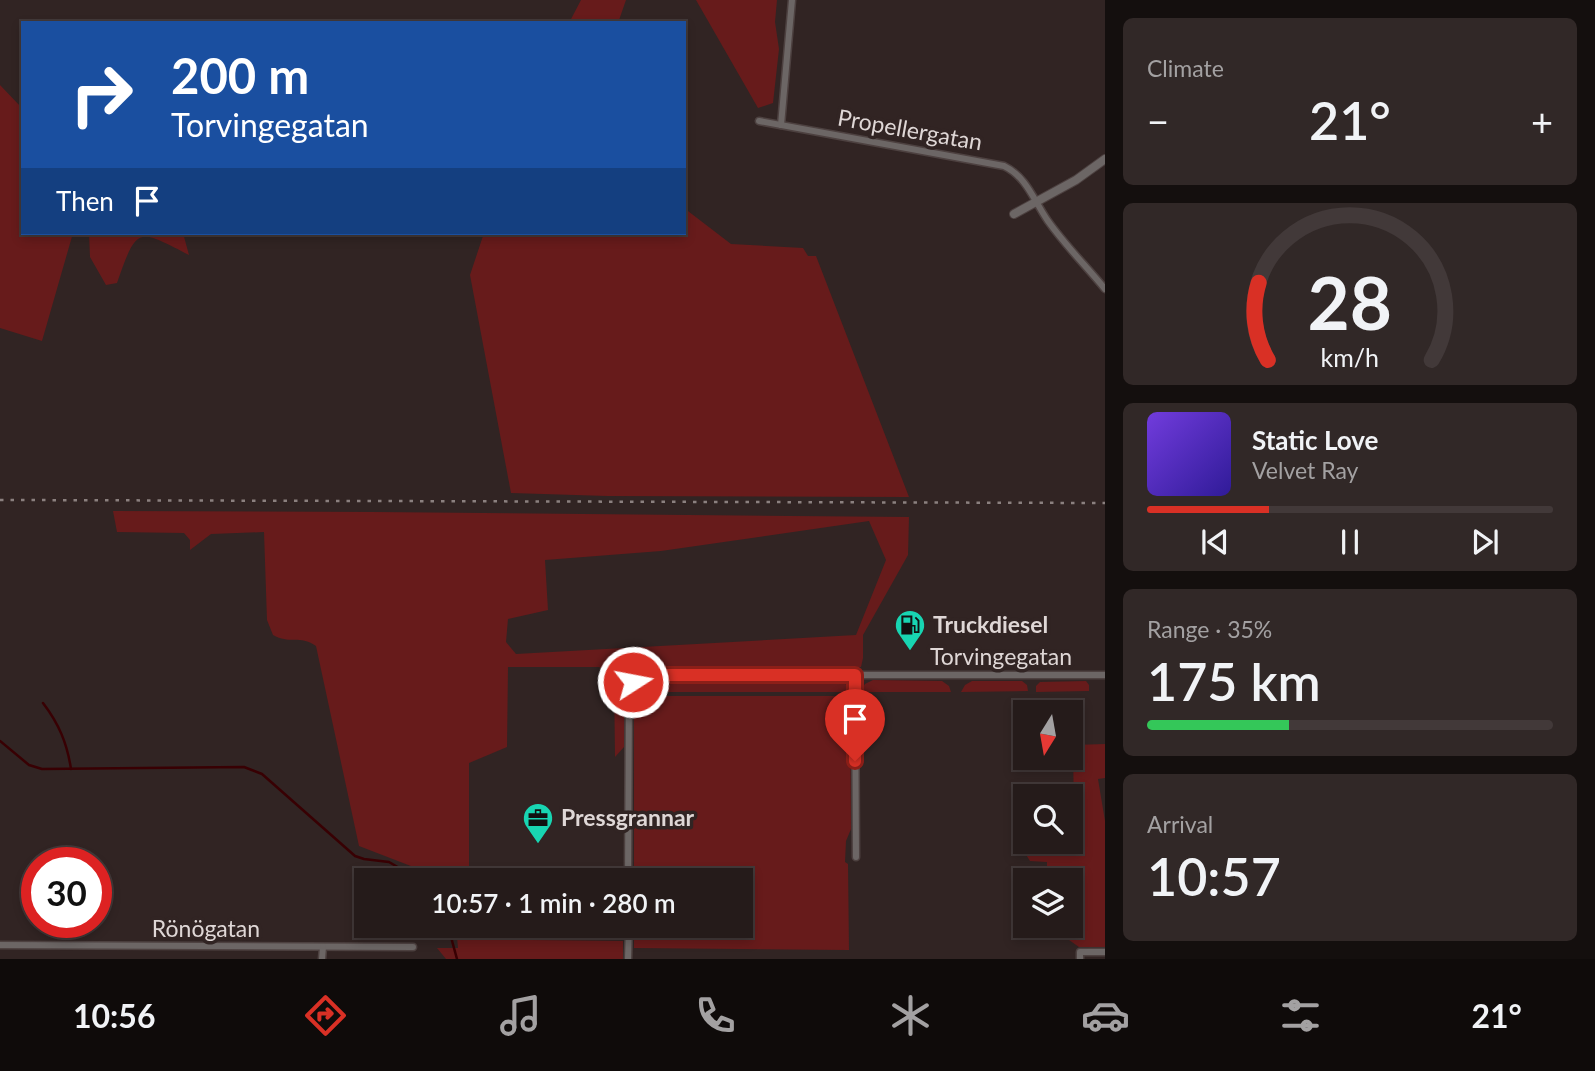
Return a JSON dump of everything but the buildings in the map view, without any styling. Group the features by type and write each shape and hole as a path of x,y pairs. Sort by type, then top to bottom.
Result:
{"street":[{"path":"781,125 792,0"},
{"name":"Propellergatan","path":"759,121 996,163 1014,170 1028,186 1049,222 1105,289"},
{"path":"1014,214 1076,180 1105,159"},
{"name":"Torvingegatan","path":"628,868 629,694 636,678 649,675 1105,675"},
{"path":"855,675 856,856"},
{"path":"628,959 629,938"},
{"name":"Rönögatan","path":"0,945 413,947"},
{"path":"323,947 323,959"},
{"path":"1080,959 1080,953 1105,953"}],"shaded area":[{"path":"581,0 626,0 619,21 570,21"},
{"path":"696,0 777,0 775,22 779,49 773,103 758,108"},
{"path":"0,85 21,108 21,235 72,235 42,341 0,328"},
{"path":"686,210 731,244 803,248 808,256 816,256 909,497 511,493 470,275 483,235 686,235"},
{"path":"89,235 184,235 189,255 159,240 141,238 129,251 117,283 106,285 90,257"},
{"path":"113,511 909,517 908,555 863,635 861,667 625,666 624,747 615,757 614,676 599,667 508,667 507,747 469,763 469,868 416,868 359,846 316,646 310,642 273,635 267,620 264,532 211,534 190,550 190,540 184,533 117,532","holes":["869,521 886,560 856,635 516,654 506,642 508,619 548,610 545,560 661,551"]},
{"path":"873,680 942,681 949,686 951,692 860,692 865,684"},
{"path":"972,681 1022,681 1027,685 1028,691 961,692 965,685"},
{"path":"1086,681 1089,691 1036,692 1036,686 1040,682"},
{"path":"649,682 845,683 850,692 636,692"},
{"path":"634,696 850,696 851,829 846,841 845,862 848,864 849,950 634,948 634,938 753,938 753,868 634,868"},
{"path":"1105,744 1105,778 1098,779 1105,821 1105,947 1079,947 1066,938 1083,938 1083,868 1047,868 1047,862 1030,861 1026,854 1083,854 1083,784 1074,784 1073,770 1083,770 1083,745"},
{"path":"457,938 623,941 623,959 446,959 437,948 458,948"}],"waterway":[{"path":"43,703 61,734 71,769"},
{"path":"0,741 29,765 42,769 244,767 262,774 355,856 389,862 399,868"},
{"path":"451,938 457,959"}],"railway":[{"path":"0,500 1105,503"}],"place":[{"name":"Truckdiesel","path":"910,652"},
{"name":"Pressgrannar","path":"538,845"}],"route":[{"path":"633,682 636,678 649,675 855,675 855,761"}]}
